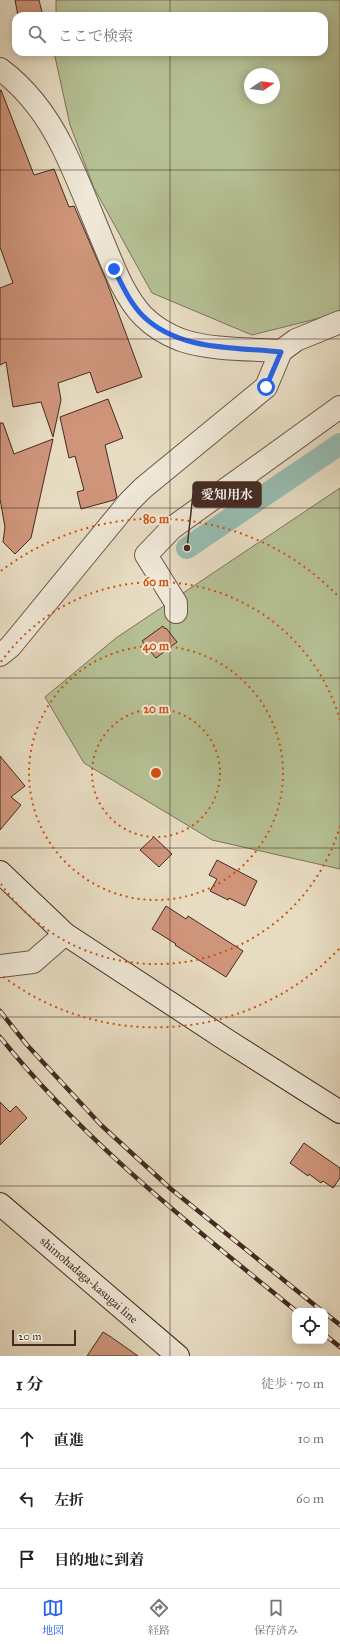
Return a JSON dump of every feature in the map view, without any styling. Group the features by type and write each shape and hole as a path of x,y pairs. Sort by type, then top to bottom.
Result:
{"street":[{"path":"0,68 32,98 51,125 81,189 114,269 129,297 143,316 164,331 182,340 210,346 281,352"},
{"path":"0,655 10,647 129,502 143,488 266,387 281,352 296,340 340,322"},
{"path":"176,612 176,603 146,556 172,528 340,407"},
{"path":"0,872 65,934 228,1041 340,1112"},
{"path":"6,966 33,962 65,934"},
{"name":"shimohadaga-kasugai line","path":"0,1204 178,1356"}],"green space":[{"path":"56,0 340,0 340,313 252,335 152,293 94,188 70,125 55,56 328,56 328,12 56,12"},
{"path":"340,488 340,869 212,840 84,763 45,697 116,638"}],"building":[{"path":"15,0 39,0 42,12 17,12"},
{"path":"0,90 34,175 54,169 69,207 74,206 106,280 142,377 97,393 90,372 58,383 61,400 53,437 41,402 13,407 6,362 0,365 0,288 13,283 0,247"},
{"path":"108,399 123,438 105,445 117,497 114,500 81,509 77,492 84,490 75,456 69,458 60,417"},
{"path":"0,423 3,423 14,454 53,439 31,538 15,554 3,542 5,527 0,499"},
{"path":"163,626 177,642 156,658 142,641"},
{"path":"0,756 25,786 11,797 21,805 0,830"},
{"path":"154,837 172,854 159,867 140,850"},
{"path":"217,860 257,881 245,906 210,891 217,879 209,875"},
{"path":"166,906 186,919 188,916 243,951 226,977 152,929"},
{"path":"0,1102 10,1112 16,1106 27,1118 0,1145"},
{"path":"304,1143 340,1168 340,1178 333,1188 323,1181 321,1183 309,1174 308,1176 290,1163"},
{"path":"103,1332 111,1337 138,1356 87,1356"}],"waterway":[{"path":"187,548 340,444"}],"railway":[{"path":"0,1011 27,1045 101,1125 171,1189 318,1308"},
{"path":"0,1037 67,1113 104,1148 179,1215 292,1308"},
{"path":"328,1315 340,1325"},
{"path":"328,1337 340,1347"}],"place":[{"name":"愛知用水","path":"187,548"}],"route":[{"path":"114,269 129,297 143,316 164,331 182,340 210,346 281,352 266,387"}]}
